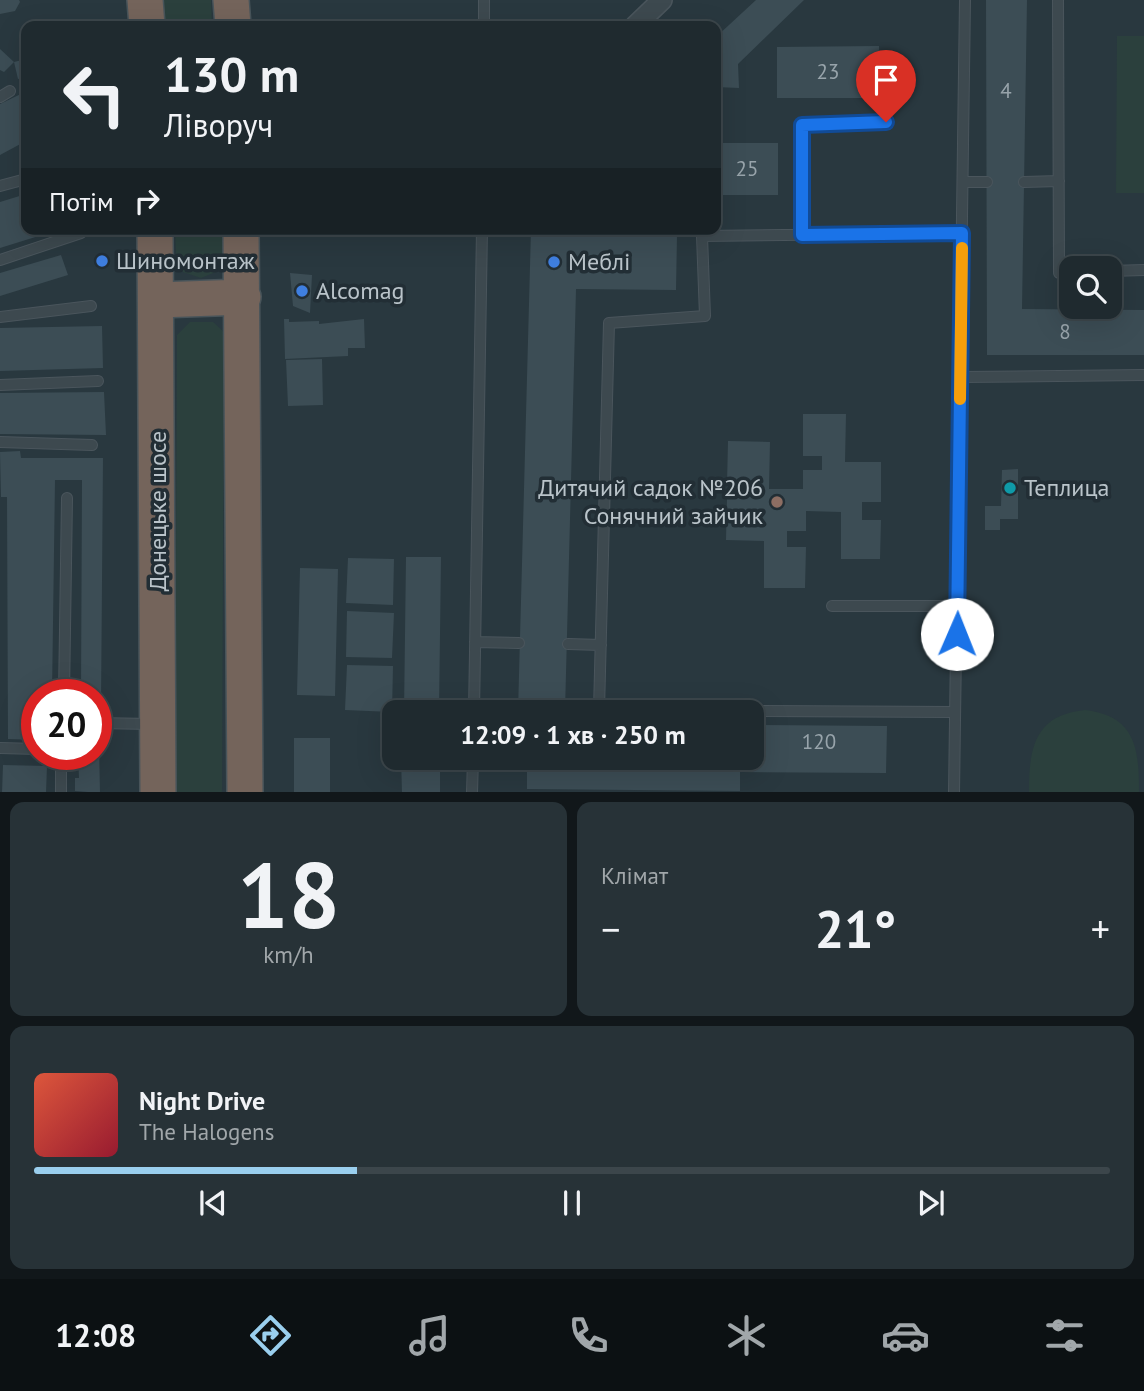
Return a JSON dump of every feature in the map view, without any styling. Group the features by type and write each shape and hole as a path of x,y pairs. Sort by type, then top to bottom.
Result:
{"highway":[{"path":"145,0 147,21"},
{"path":"231,0 233,21"},
{"name":"Донецьке шосе","path":"155,235 158,300 158,792"},
{"path":"241,235 245,792"},
{"path":"158,300 243,297"}],"street":[{"path":"640,21 662,0"}],"lane":[{"path":"484,0 484,21"},
{"path":"954,792 965,0"},
{"path":"1058,0 1059,256"},
{"path":"0,97 10,91"},
{"path":"802,235 802,125 886,122"},
{"path":"0,186 21,180"},
{"path":"1024,181 1059,181"},
{"path":"963,182 987,182"},
{"path":"955,712 599,710 609,323 705,316 702,236 962,233"},
{"path":"0,260 75,235"},
{"path":"474,700 482,235"},
{"path":"1122,271 1144,270"},
{"path":"0,317 91,306"},
{"path":"961,377 1144,375"},
{"path":"0,385 98,381"},
{"path":"0,442 92,445"},
{"path":"64,679 67,498"},
{"path":"832,606 957,606"},
{"path":"475,642 519,643"},
{"path":"568,645 601,645"},
{"path":"112,723 158,724"},
{"path":"0,748 21,749"},
{"path":"61,770 61,792"},
{"path":"472,792 473,770"}],"green space":[{"path":"163,0 211,0 212,21 165,21"},
{"path":"1117,36 1144,36 1144,193 1116,193"},
{"path":"175,235 222,235 223,255 216,272 201,278 183,272 176,254"},
{"path":"190,322 213,322 224,332 222,792 175,792 177,335"},
{"path":"1085,710 1115,719 1131,737 1138,762 1139,792 1029,792 1033,748 1038,737 1055,719"}],"building":[{"path":"0,0 20,2 15,11 0,14"},
{"path":"756,0 804,0 738,64 739,88 721,87 721,32"},
{"path":"986,0 1027,0 1022,309 1059,309 1059,319 1122,319 1122,310 1144,310 1144,355 987,355"},
{"path":"879,46 880,98 777,98 777,47"},
{"path":"0,49 14,62 4,72 0,70"},
{"path":"21,60 21,78 18,79 14,62"},
{"path":"21,94 21,144 0,155 0,104"},
{"path":"721,143 778,143 778,195 721,195"},
{"path":"21,196 21,235 42,235 0,248 0,202"},
{"path":"531,235 677,236 676,290 576,289 565,700 518,700"},
{"path":"61,255 68,275 0,296 0,273"},
{"name":"Alcomag","path":"290,273 312,275 310,313 293,306"},
{"path":"284,319 289,319 289,322 319,321 319,324 364,319 365,348 348,348 348,356 285,359"},
{"path":"102,326 103,368 0,371 0,328"},
{"path":"322,359 323,405 288,406 286,360"},
{"path":"104,392 106,435 0,434 0,393"},
{"path":"803,414 846,414 845,462 881,462 881,502 862,502 862,520 881,520 880,559 841,559 841,512 806,511 806,531 787,531 787,547 806,547 805,588 764,588 764,541 726,540 727,498 746,498 747,484 727,484 728,441 770,442 769,489 803,489 803,470 822,470 822,456 803,456"},
{"path":"20,451 21,458 103,458 101,679 81,679 82,480 55,480 52,679 21,679 21,739 8,739 7,497 1,497 0,452"},
{"name":"Теплица","path":"1018,469 1018,519 1000,519 1000,530 985,530 985,506 1001,506 1002,470"},
{"path":"406,557 441,557 439,700 404,700"},
{"path":"348,558 394,559 393,605 346,603"},
{"path":"300,568 338,569 335,696 297,695"},
{"path":"347,611 394,613 392,658 346,657"},
{"path":"347,665 393,666 392,700 382,700 382,712 345,710"},
{"path":"764,725 887,726 886,773 740,772 740,791 527,789 527,770 764,770"},
{"path":"294,738 330,738 330,792 294,792"},
{"path":"3,765 21,765 21,770 47,770 46,792 2,792"},
{"path":"79,770 100,770 100,792 75,791 75,778 79,778"},
{"path":"401,770 440,770 440,792 402,792"}],"slow traffic":[{"path":"960,399 962,248"}],"place":[{"name":"Шиномонтаж","path":"102,261"},
{"name":"Меблі","path":"554,262"},
{"name":"Alcomag","path":"302,291"},
{"name":"Теплица","path":"1010,488"},
{"name":"Дитячий садок №206 Сонячний зайчик","path":"777,502"}],"route":[{"path":"886,122 802,125 802,235 962,233 957,634"}]}
